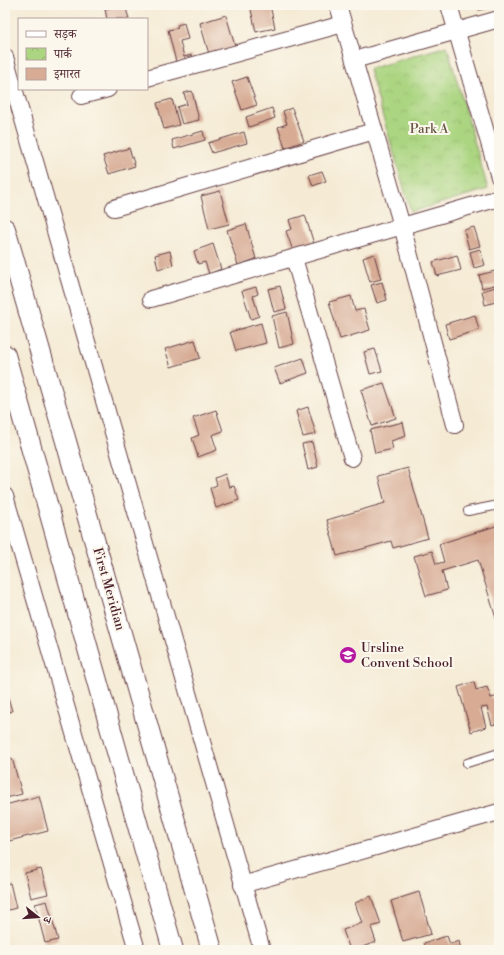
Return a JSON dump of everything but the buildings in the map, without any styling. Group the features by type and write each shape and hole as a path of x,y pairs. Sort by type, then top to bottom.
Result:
{"street":[{"path":"338,5 402,226 455,425"},
{"path":"449,5 493,134 499,178"},
{"path":"354,60 499,19"},
{"path":"148,78 343,24"},
{"path":"5,57 242,885 262,950"},
{"path":"81,96 104,90"},
{"path":"114,208 374,131"},
{"path":"151,299 499,198"},
{"name":"First Meridian","path":"5,229 212,950"},
{"path":"294,258 352,458"},
{"path":"5,355 173,950"},
{"path":"6,500 137,950"},
{"path":"242,885 499,812"}],"lane":[{"path":"468,511 499,505"},
{"path":"467,763 499,753"}],"green space":[{"name":"Park A","path":"447,46 488,189 411,212 369,69"}],"place":[{"name":"Ursline Convent School","path":"348,655"}]}
